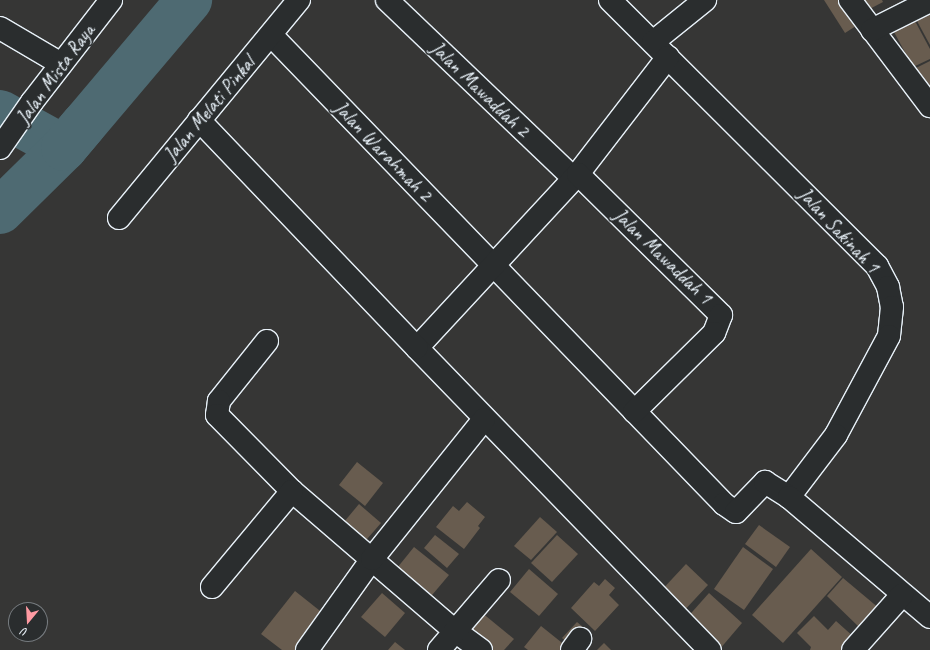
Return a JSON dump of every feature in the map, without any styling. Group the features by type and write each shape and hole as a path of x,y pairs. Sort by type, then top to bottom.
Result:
{"street":[{"name":"Jalan Mista Raya","path":"0,148 61,64 111,0"},
{"name":"Jalan Melati Pinkal","path":"118,218 271,36 299,0"},
{"name":"Jalan Mawaddah 2","path":"387,0 576,176"},
{"name":"Jalan Sakinah 1","path":"610,0 877,266 888,287 892,307 889,336 836,435 789,497"},
{"path":"418,348 576,176 660,49 705,0"},
{"path":"850,0 930,106"},
{"path":"872,30 930,1"},
{"path":"0,28 61,64"},
{"name":"Jalan Warahmah 2","path":"271,36 724,504 736,512 764,482 789,497"},
{"path":"199,120 418,348 484,419 710,650"},
{"name":"Jalan Mawaddah 1","path":"576,176 721,315 714,333 634,412"},
{"path":"267,341 219,402 217,415 292,491 455,631 481,650"},
{"path":"307,650 372,559 484,419"},
{"path":"212,587 292,491"},
{"path":"789,497 902,595 930,617"},
{"path":"439,650 499,580"},
{"path":"853,650 902,595"}],"building":[{"path":"824,0 839,0 856,26 845,33"},
{"path":"855,0 882,0 883,2 862,13"},
{"path":"930,14 930,45 917,21"},
{"path":"915,21 930,49 930,59 913,67 894,32"},
{"path":"930,61 930,99 914,69"},
{"path":"357,462 383,483 365,506 339,485"},
{"path":"467,502 485,517 478,526 480,528 464,549 436,527 453,506 459,511"},
{"path":"359,504 381,523 361,546 339,528"},
{"path":"540,517 557,532 531,560 514,546"},
{"path":"759,525 790,547 776,567 745,544"},
{"path":"435,535 459,554 447,568 424,548"},
{"path":"557,535 578,554 552,582 531,563"},
{"path":"414,547 449,575 427,601 393,573"},
{"path":"743,547 773,569 744,610 714,589"},
{"path":"811,549 842,577 783,643 752,615"},
{"path":"686,564 708,585 681,614 659,593"},
{"path":"529,569 558,594 539,616 510,592"},
{"path":"843,578 880,609 861,629 827,596"},
{"path":"605,579 615,588 609,595 619,605 595,631 571,608 594,582 599,586"},
{"path":"295,591 329,618 304,650 282,650 261,634"},
{"path":"382,593 405,613 385,637 361,617"},
{"path":"709,593 742,623 719,650 685,620"},
{"path":"481,612 514,639 504,650 484,650 464,634"},
{"path":"814,616 828,630 836,621 855,638 845,650 810,650 811,647 797,633"},
{"path":"577,622 584,628 570,645 562,638"},
{"path":"541,626 571,650 528,650 524,647"},
{"path":"395,642 405,650 388,650"},
{"path":"604,643 611,650 597,650"}],"waterway":[{"path":"0,211 64,148 189,0"},
{"path":"0,113 64,148 83,125"}]}
